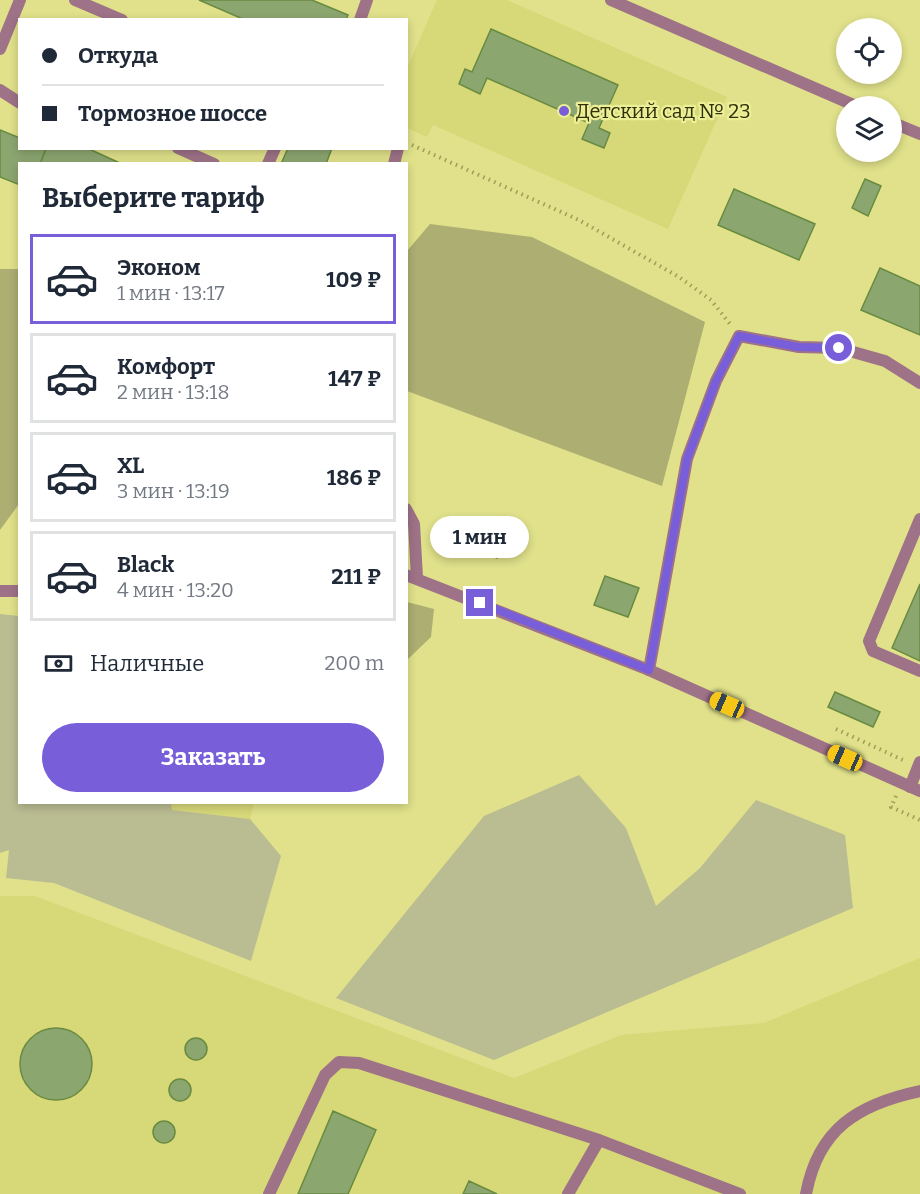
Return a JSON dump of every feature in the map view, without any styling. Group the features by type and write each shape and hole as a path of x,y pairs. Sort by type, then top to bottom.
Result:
{"street":[{"path":"0,49 20,0"},
{"path":"75,0 117,18"},
{"path":"361,18 367,0"},
{"path":"611,0 836,97"},
{"path":"0,90 18,102"},
{"path":"902,127 920,134"},
{"path":"182,150 210,162"},
{"path":"649,670 687,459 716,381 739,336 798,347 839,348 885,361 920,383"},
{"path":"408,513 414,524 412,577 649,670 915,789 920,762"},
{"path":"920,519 869,641 873,651 920,671"},
{"path":"0,591 18,591"},
{"path":"269,1194 325,1075 339,1062 359,1063 599,1140 740,1194"},
{"path":"806,1194 810,1170 822,1145 846,1119 899,1096 920,1091"},
{"path":"568,1194 599,1140"}],"path":[{"path":"408,143 579,220 679,277 711,300 739,336"}],"shaded area":[{"name":"Детский сад № 23","path":"437,0 507,0 727,97 668,229 433,125 427,137 408,128 408,66"},
{"path":"171,804 254,804 250,819 171,810"},
{"path":"0,896 35,896 514,1078 621,1035 764,1023 920,958 920,1194 0,1194"}],"green space":[{"path":"430,224 532,237 705,322 662,486 408,391 408,250"},
{"path":"0,269 18,269 18,505 0,530"},
{"path":"408,602 434,609 431,637 408,659"},
{"path":"0,614 18,616 18,804 171,804 172,810 250,819 281,856 251,961 54,883 6,878 9,850 0,853"},
{"path":"579,775 626,828 656,906 700,868 756,800 845,835 853,908 494,1060 336,998 484,816"}],"building":[{"path":"199,0 312,0 348,15 347,18 240,18"},
{"path":"491,29 618,85 599,128 610,133 604,148 582,139 589,123 487,78 480,94 459,84 465,69 472,72"},
{"path":"0,130 18,137 18,150 46,150 41,162 18,162 18,184 0,177"},
{"path":"45,150 91,150 118,162 41,162"},
{"path":"287,150 331,150 327,162 282,162"},
{"path":"865,179 881,186 868,216 852,208"},
{"path":"734,189 815,224 799,260 718,225"},
{"path":"880,268 920,286 920,335 861,310"},
{"path":"470,518 507,533 497,558 459,543"},
{"path":"605,576 639,588 628,617 594,605"},
{"path":"920,584 920,661 892,648"},
{"path":"835,692 880,712 873,727 828,707"},
{"path":"63,1028 82,1038 90,1050 92,1064 90,1078 82,1090 70,1098 49,1100 30,1090 22,1078 20,1057 30,1038 42,1030"},
{"path":"196,1038 204,1041 207,1049 204,1057 196,1060 188,1057 185,1049 188,1041"},
{"path":"180,1079 188,1082 191,1090 188,1098 180,1101 172,1098 169,1090 172,1082"},
{"path":"333,1111 376,1130 348,1194 298,1194"},
{"path":"164,1121 172,1124 175,1132 172,1140 164,1143 156,1140 153,1132 156,1124"},
{"path":"469,1181 497,1194 463,1194"}],"place":[{"name":"Детский сад № 23","path":"564,111"}],"route":[{"path":"480,603 649,670 687,459 716,381 739,336 798,347 839,348"}]}
